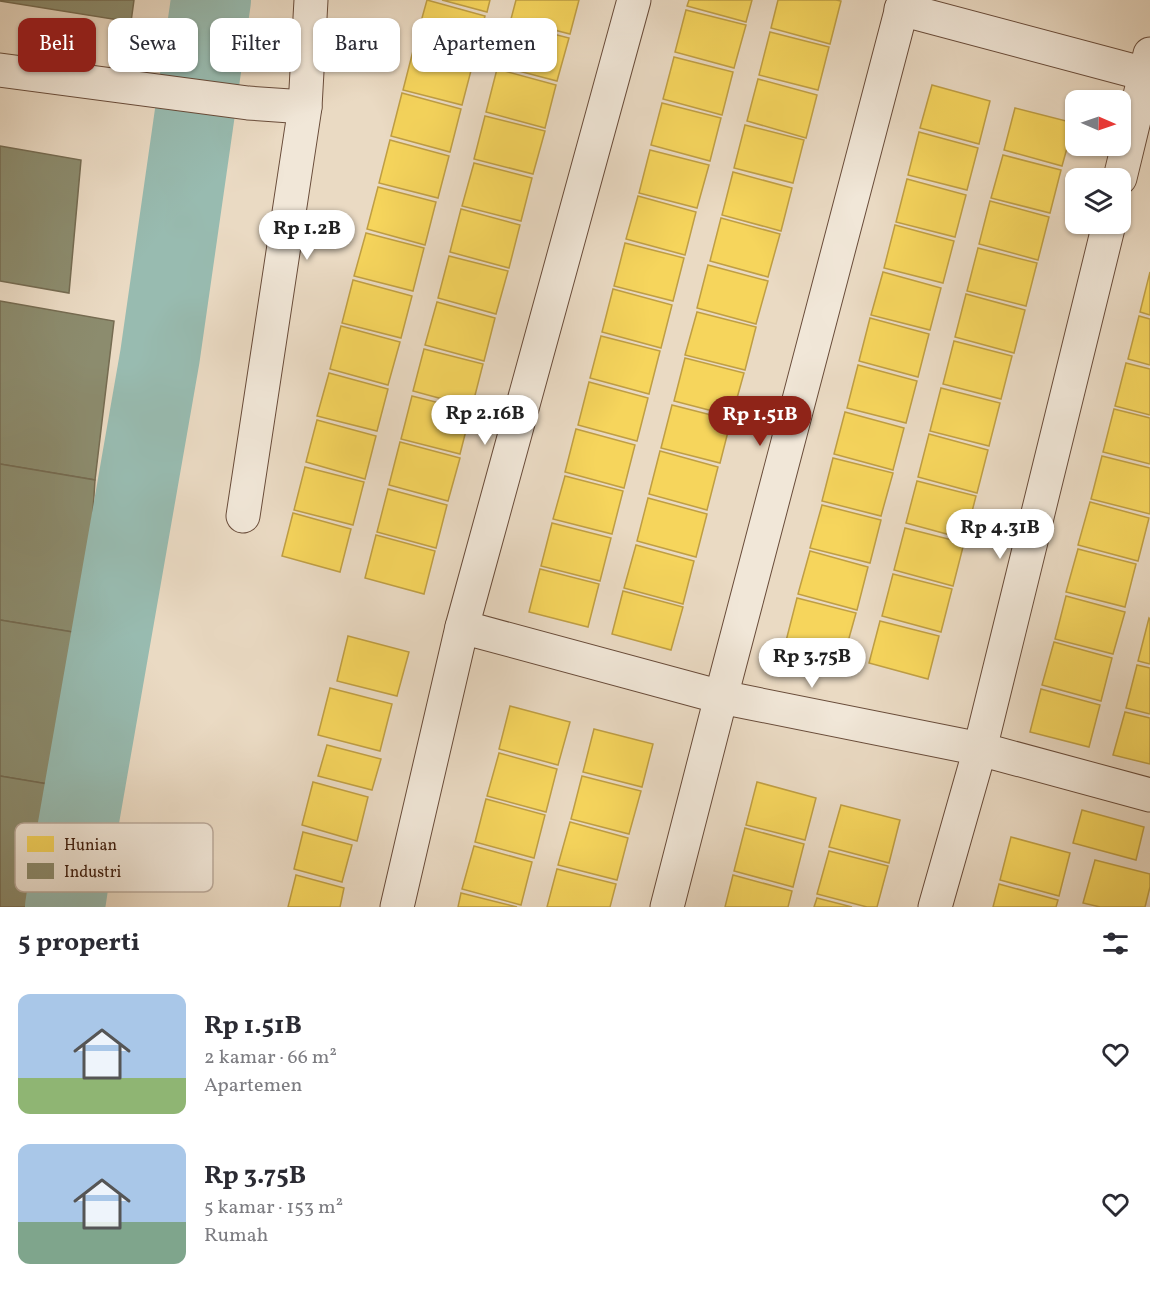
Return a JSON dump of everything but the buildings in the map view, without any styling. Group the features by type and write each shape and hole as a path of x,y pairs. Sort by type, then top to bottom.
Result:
{"street":[{"path":"243,516 305,107 311,0"},
{"path":"398,907 462,627 634,0"},
{"path":"667,907 902,5 1148,64 1122,168"},
{"path":"0,70 248,103 305,107"},
{"path":"935,907 980,749 1106,234"},
{"path":"462,627 721,697 980,749 1150,795"}],"waterway":[{"path":"78,823 160,356 211,0"},
{"path":"65,907 67,892"}]}
